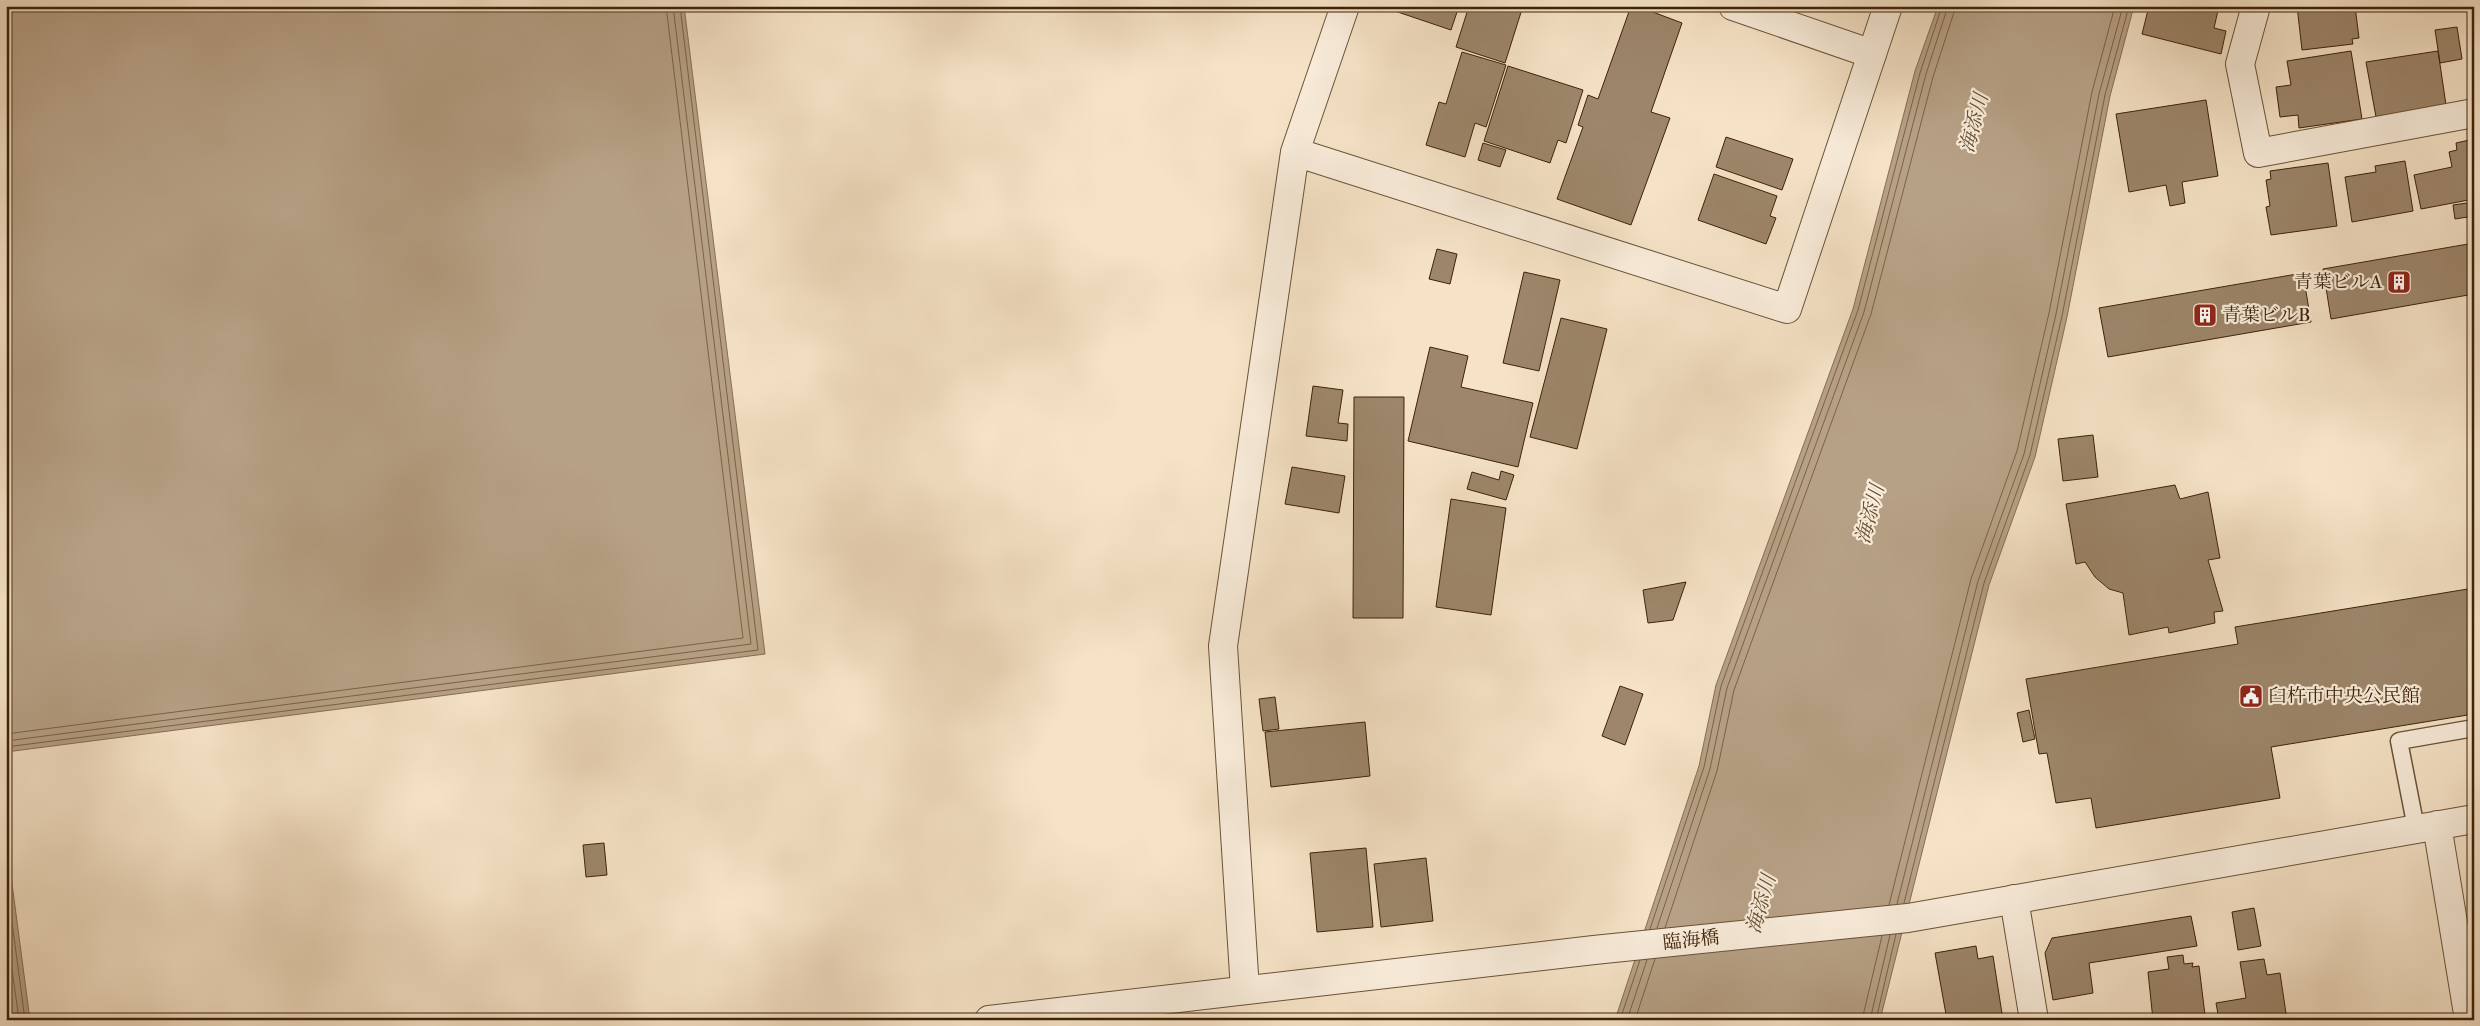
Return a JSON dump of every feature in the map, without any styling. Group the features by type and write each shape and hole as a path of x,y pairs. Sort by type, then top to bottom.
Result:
{"street":[{"path":"1245,990 1223,646 1295,152 1345,6"},
{"path":"1733,6 1872,54"},
{"path":"1295,152 1787,309 1888,6"},
{"path":"2256,6 2240,64 2258,153 2474,114"},
{"name":"臨海橋","path":"989,1020 1594,950 1908,918 2474,819"},
{"path":"2426,827 2469,1020"},
{"path":"2014,899 2034,1020"}],"lane":[{"path":"2426,827 2399,741 2474,728"}],"water":[{"path":"6,6 684,6 765,654 6,752"},
{"name":"海添川","path":"1938,6 2134,6 2110,96 2067,317 2035,457 1989,585 1880,1020 1615,1020 1699,766 1716,685 1853,309 1915,71"},
{"path":"6,838 30,1020 6,1020"}],"building":[{"path":"1380,6 1459,6 1451,30"},
{"path":"1469,6 1523,6 1505,63 1456,47"},
{"path":"1631,6 1637,6 1682,23 1651,112 1670,118 1631,225 1557,199 1583,127 1578,125 1588,95 1598,99"},
{"path":"2149,6 2219,6 2214,28 2226,31 2221,54 2142,34"},
{"path":"2297,6 2355,6 2359,38 2352,39 2353,44 2302,50"},
{"path":"2457,27 2462,59 2440,63 2435,30"},
{"path":"2351,51 2362,119 2299,128 2298,115 2280,117 2276,87 2291,85 2287,61"},
{"path":"2438,51 2446,105 2376,117 2366,62"},
{"path":"1462,52 1506,65 1486,127 1475,123 1465,157 1426,145 1439,102 1446,104"},
{"path":"1508,66 1583,90 1566,143 1558,140 1550,163 1484,141"},
{"path":"2206,100 2218,176 2182,182 2185,203 2170,206 2166,185 2129,192 2116,114"},
{"path":"1726,137 1793,159 1782,190 1716,167"},
{"path":"2474,139 2474,199 2421,209 2414,175 2452,167 2449,152 2457,150 2456,143"},
{"path":"1483,143 1506,150 1500,167 1478,160"},
{"path":"2405,161 2413,211 2352,222 2345,177 2376,172 2375,166"},
{"path":"2328,163 2337,226 2271,235 2266,207 2270,206 2266,180 2271,179 2270,171"},
{"path":"1714,174 1777,196 1770,216 1776,218 1766,244 1698,220"},
{"path":"2474,202 2474,216 2455,219 2453,205"},
{"name":"青葉ビルA","path":"2474,243 2474,294 2331,319 2323,269"},
{"path":"1437,249 1457,254 1450,284 1429,279"},
{"path":"1524,272 1560,280 1539,371 1503,363"},
{"name":"青葉ビルB","path":"2303,273 2311,322 2108,357 2099,308"},
{"path":"1561,318 1607,329 1577,449 1530,437"},
{"path":"1430,347 1468,356 1461,387 1533,403 1518,467 1408,441"},
{"path":"1313,386 1343,390 1338,423 1348,424 1347,441 1306,436"},
{"path":"1354,397 1404,397 1403,618 1353,618"},
{"path":"2093,435 2098,477 2063,481 2058,439"},
{"path":"1292,467 1345,476 1339,513 1285,504"},
{"path":"1501,471 1514,475 1506,500 1467,489 1472,472 1499,480"},
{"path":"2175,485 2180,499 2208,492 2220,558 2208,560 2223,611 2214,612 2215,623 2169,633 2168,627 2129,635 2123,593 2109,589 2095,577 2085,562 2076,564 2066,504"},
{"path":"1451,499 1506,508 1491,615 1436,607"},
{"path":"1686,582 1673,620 1648,623 1643,590"},
{"name":"臼杵市中央公民館","path":"2474,588 2474,714 2271,747 2280,798 2096,828 2091,798 2056,803 2047,753 2039,754 2026,679 2238,644 2235,627"},
{"path":"1620,686 1643,694 1625,745 1602,736"},
{"path":"1275,697 1279,729 1263,731 1259,699"},
{"path":"2029,710 2035,739 2023,742 2017,713"},
{"path":"1365,722 1370,776 1271,787 1265,732"},
{"path":"604,843 607,875 586,877 583,845"},
{"path":"1366,848 1373,927 1317,932 1310,853"},
{"path":"1426,858 1433,921 1381,927 1374,864"},
{"path":"2254,908 2261,946 2238,950 2232,912"},
{"path":"2191,916 2197,946 2089,963 2093,993 2053,1000 2045,953 2052,938"},
{"path":"1976,946 1978,959 1993,956 2003,1020 1947,1020 1935,953"},
{"path":"2183,955 2184,964 2193,963 2192,967 2199,966 2205,1015 2153,1020 2148,972 2169,969 2167,957"},
{"path":"2264,959 2267,975 2280,973 2287,1020 2219,1020 2216,1003 2246,998 2240,962"}],"place":[{"name":"青葉ビルA","path":"2399,282"},
{"name":"青葉ビルB","path":"2205,315"},
{"name":"臼杵市中央公民館","path":"2251,696"}]}
